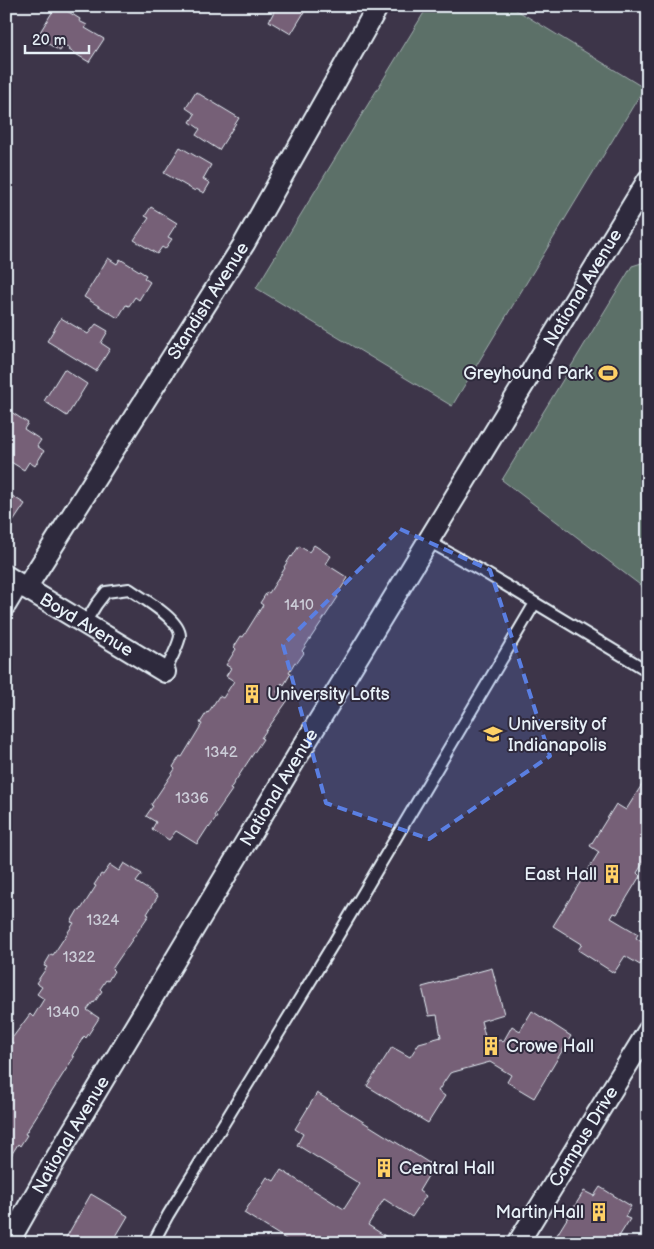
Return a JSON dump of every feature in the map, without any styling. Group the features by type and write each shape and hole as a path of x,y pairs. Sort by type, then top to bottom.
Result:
{"street":[{"name":"Standish Avenue","path":"6,604 17,583 244,244 378,6"},
{"name":"National Avenue","path":"8,1243 60,1152 283,780 648,180"},
{"name":"Boyd Avenue","path":"17,583 165,672"},
{"name":"Campus Drive","path":"518,1243 648,1031"}],"lane":[{"path":"428,541 648,671"},
{"path":"85,624 106,592 129,589 178,626 180,637 165,672"},
{"path":"153,1243 535,603"}],"highlighted area":[{"path":"400,529 490,570 550,756 429,839 326,803 283,645"}],"green space":[{"path":"428,6 510,6 644,88 452,406 256,288"},
{"name":"Greyhound Park","path":"648,261 648,591 502,480 632,266"}],"building":[{"path":"56,6 80,19 79,21 87,25 85,28 104,39 89,62 64,45 60,51 37,37"},
{"path":"277,6 308,6 291,34 269,21"},
{"path":"196,92 239,118 219,150 196,135 200,129 190,122 195,114 186,108"},
{"path":"180,147 211,165 203,179 210,183 204,193 196,189 195,191 164,173"},
{"path":"151,207 177,223 168,237 172,239 165,249 162,247 157,254 134,240 149,218 145,216"},
{"path":"108,258 117,264 120,259 146,275 144,278 150,282 139,300 135,297 129,306 126,305 118,318 84,297"},
{"path":"61,318 88,334 96,324 108,331 101,343 110,349 96,371 47,341"},
{"path":"64,369 87,384 67,416 44,401"},
{"path":"8,410 28,423 24,429 41,440 37,446 44,451 35,466 29,462 24,470 6,459 6,413"},
{"path":"6,492 25,504 7,531 6,531"},
{"name":"University Lofts","path":"314,545 331,556 326,564 348,578 336,596 338,597 302,651 304,653 297,663 295,662 284,685 282,683 277,692 288,700 261,738 263,739 230,789 232,790 214,816 217,817 197,844 176,831 169,840 152,829 156,822 146,816 153,806 151,805 175,769 173,767 180,756 182,757 207,712 219,696 223,698 234,681 226,676 231,668 226,665 236,649 234,647 241,636 243,637 263,605 260,603 267,592 269,593 299,546 309,552"},
{"name":"East Hall","path":"648,775 648,855 637,873 640,876 617,914 614,913 611,918 638,934 636,938 648,946 648,953 640,965 625,956 614,973 578,950 582,944 553,926 599,852 590,846 616,804 626,810"},
{"path":"124,863 142,874 136,882 158,896 147,914 149,915 112,969 114,971 108,981 106,980 100,989 102,991 87,1010 99,1018 86,1038 84,1036 72,1056 74,1057 25,1134 27,1135 20,1146 18,1144 7,1162 6,1053 13,1043 10,1041 30,1014 33,1017 44,999 37,994 42,987 36,983 47,967 44,966 51,954 53,955 74,923 71,922 96,886 94,885 101,874 103,875 110,865 119,871"},
{"name":"Crowe Hall","path":"492,968 504,1014 481,1021 487,1044 500,1040 503,1042 512,1026 520,1031 532,1011 571,1036 534,1098 507,1082 511,1075 490,1062 450,1073 438,1091 445,1096 428,1123 367,1086 392,1047 410,1057 419,1043 441,1037 437,1015 429,1016 422,987"},
{"name":"Central Hall","path":"317,1093 434,1166 419,1191 426,1196 412,1217 384,1199 368,1225 396,1243 292,1243 244,1213 267,1177 274,1181 281,1170 344,1209 360,1184 297,1145 303,1134 295,1129"},
{"name":"Martin Hall","path":"600,1187 631,1206 625,1217 630,1219 615,1243 552,1243 584,1191 594,1196"},
{"path":"91,1194 128,1216 112,1243 63,1243"}],"place":[{"name":"Greyhound Park","path":"608,373"},
{"name":"University Lofts","path":"252,694"},
{"name":"University of Indianapolis","path":"493,734"},
{"name":"East Hall","path":"612,874"},
{"name":"Crowe Hall","path":"491,1046"},
{"name":"Central Hall","path":"384,1168"},
{"name":"Martin Hall","path":"599,1212"}]}
